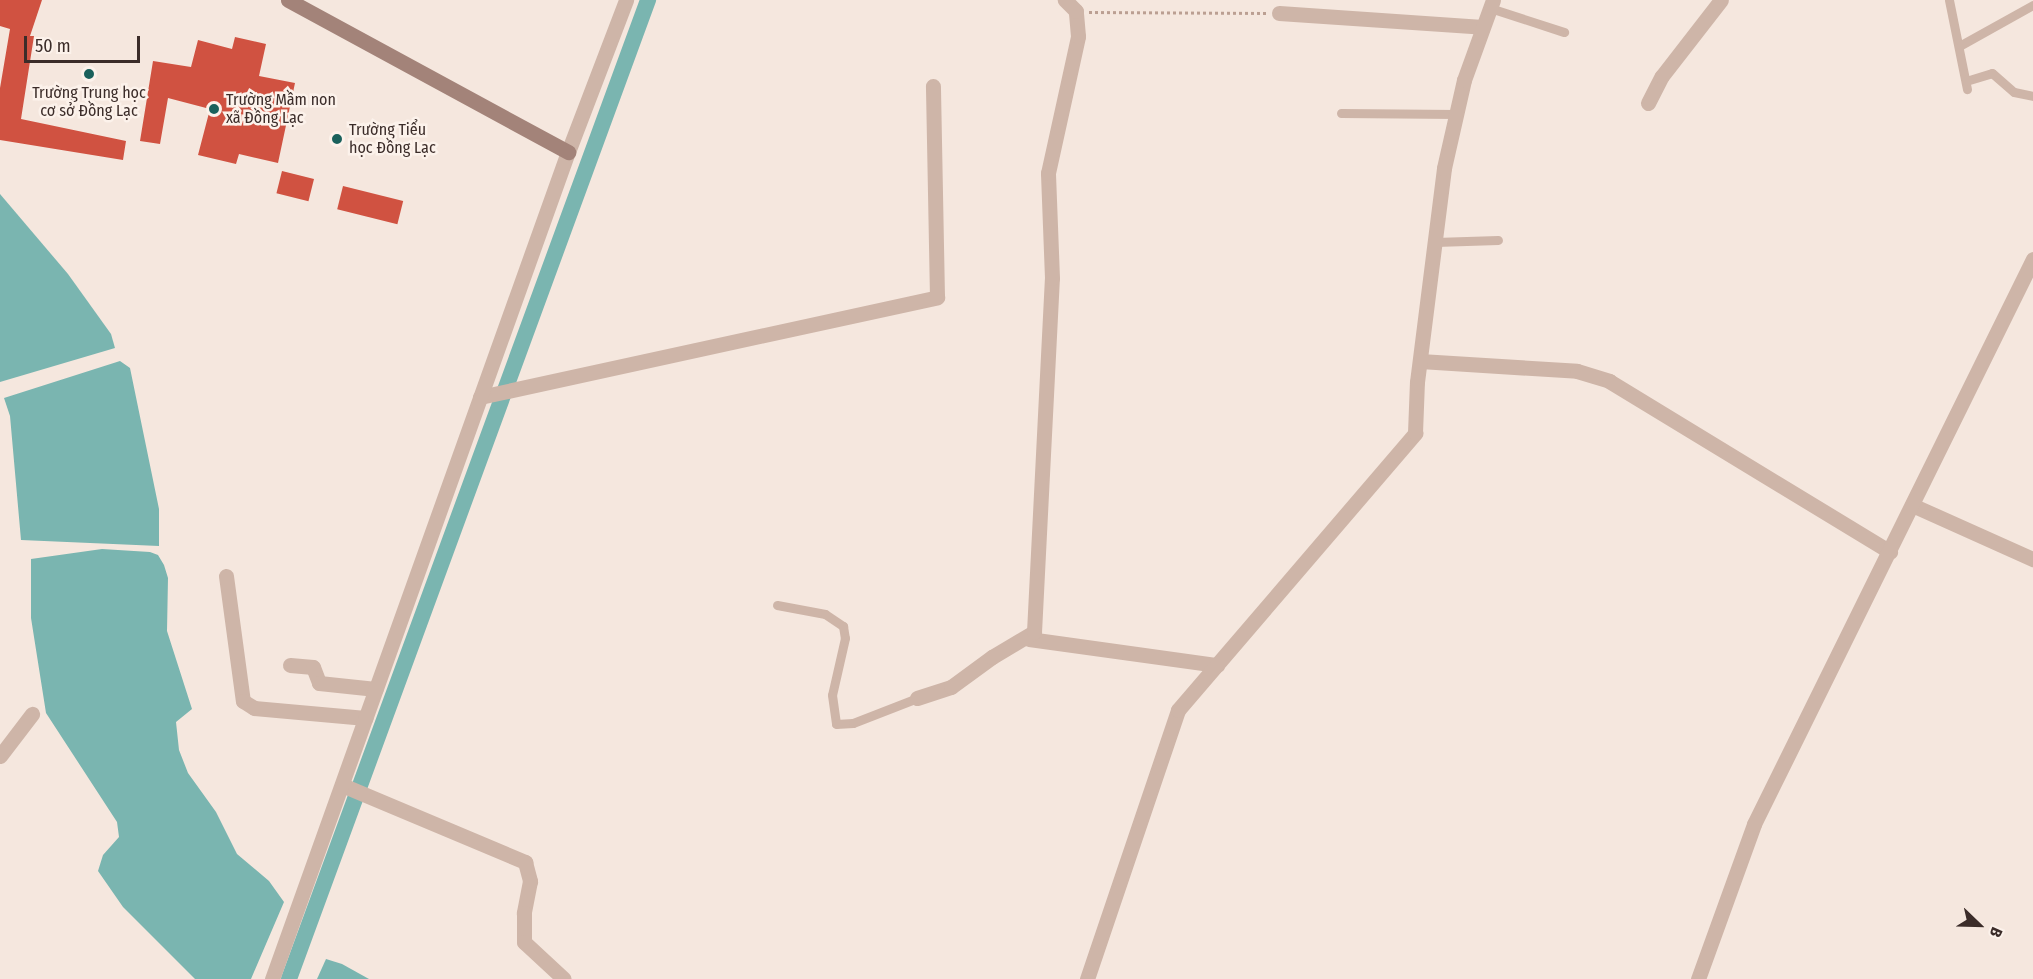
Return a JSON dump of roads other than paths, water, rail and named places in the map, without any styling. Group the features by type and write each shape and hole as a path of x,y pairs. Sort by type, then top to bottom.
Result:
{"street":[{"path":"288,0 568,152"},
{"path":"272,979 346,787 376,689 568,152 626,0"},
{"path":"1648,104 1662,76 1721,0"},
{"path":"1087,979 1178,710 1415,433 1420,361 1435,242 1456,114 1492,4"},
{"path":"1029,639 1036,619 1051,289 1048,172 1077,48 1070,5"},
{"path":"1279,13 1483,27"},
{"path":"480,398 936,297 933,86"},
{"path":"1698,979 1754,824 2033,259"},
{"path":"1420,361 1577,371 1609,381 1890,552"},
{"path":"1912,505 2033,560"},
{"path":"226,576 243,701 254,708 366,718"},
{"path":"917,698 951,687 992,657 1029,639 1217,665"},
{"path":"290,665 313,667 319,684 376,689"},
{"path":"0,756 32,714"},
{"path":"346,787 525,862 530,881 524,912 524,942 564,979"}],"lane":[{"path":"1949,0 1961,45 1966,85 1992,73 2014,92 2033,96"},
{"path":"1492,4 1564,32"},
{"path":"1961,45 2033,5"},
{"path":"1341,112 1456,114"},
{"path":"1435,242 1498,240"},
{"path":"777,605 825,614 843,626 845,638 832,701 836,724 853,723 917,698"}],"water":[{"path":"0,194 68,274 111,334 115,348 0,382"},
{"path":"120,361 130,368 159,509 159,546 21,540 10,416 4,398"},
{"path":"102,549 150,552 158,555 164,565 168,578 167,631 192,709 176,722 179,750 188,773 216,812 237,854 269,881 284,902 251,979 195,979 123,907 98,871 103,855 119,837 117,822 46,713 31,618 31,559"},
{"path":"326,959 342,964 369,979 317,979"}],"waterway":[{"path":"289,979 648,0"}],"place":[{"name":"Trường Trung học cơ sở Đồng Lạc","path":"89,74"},
{"name":"Trường Mầm non xã Đồng Lạc","path":"214,109"},
{"name":"Trường Tiểu học Đồng Lạc","path":"337,139"}]}
